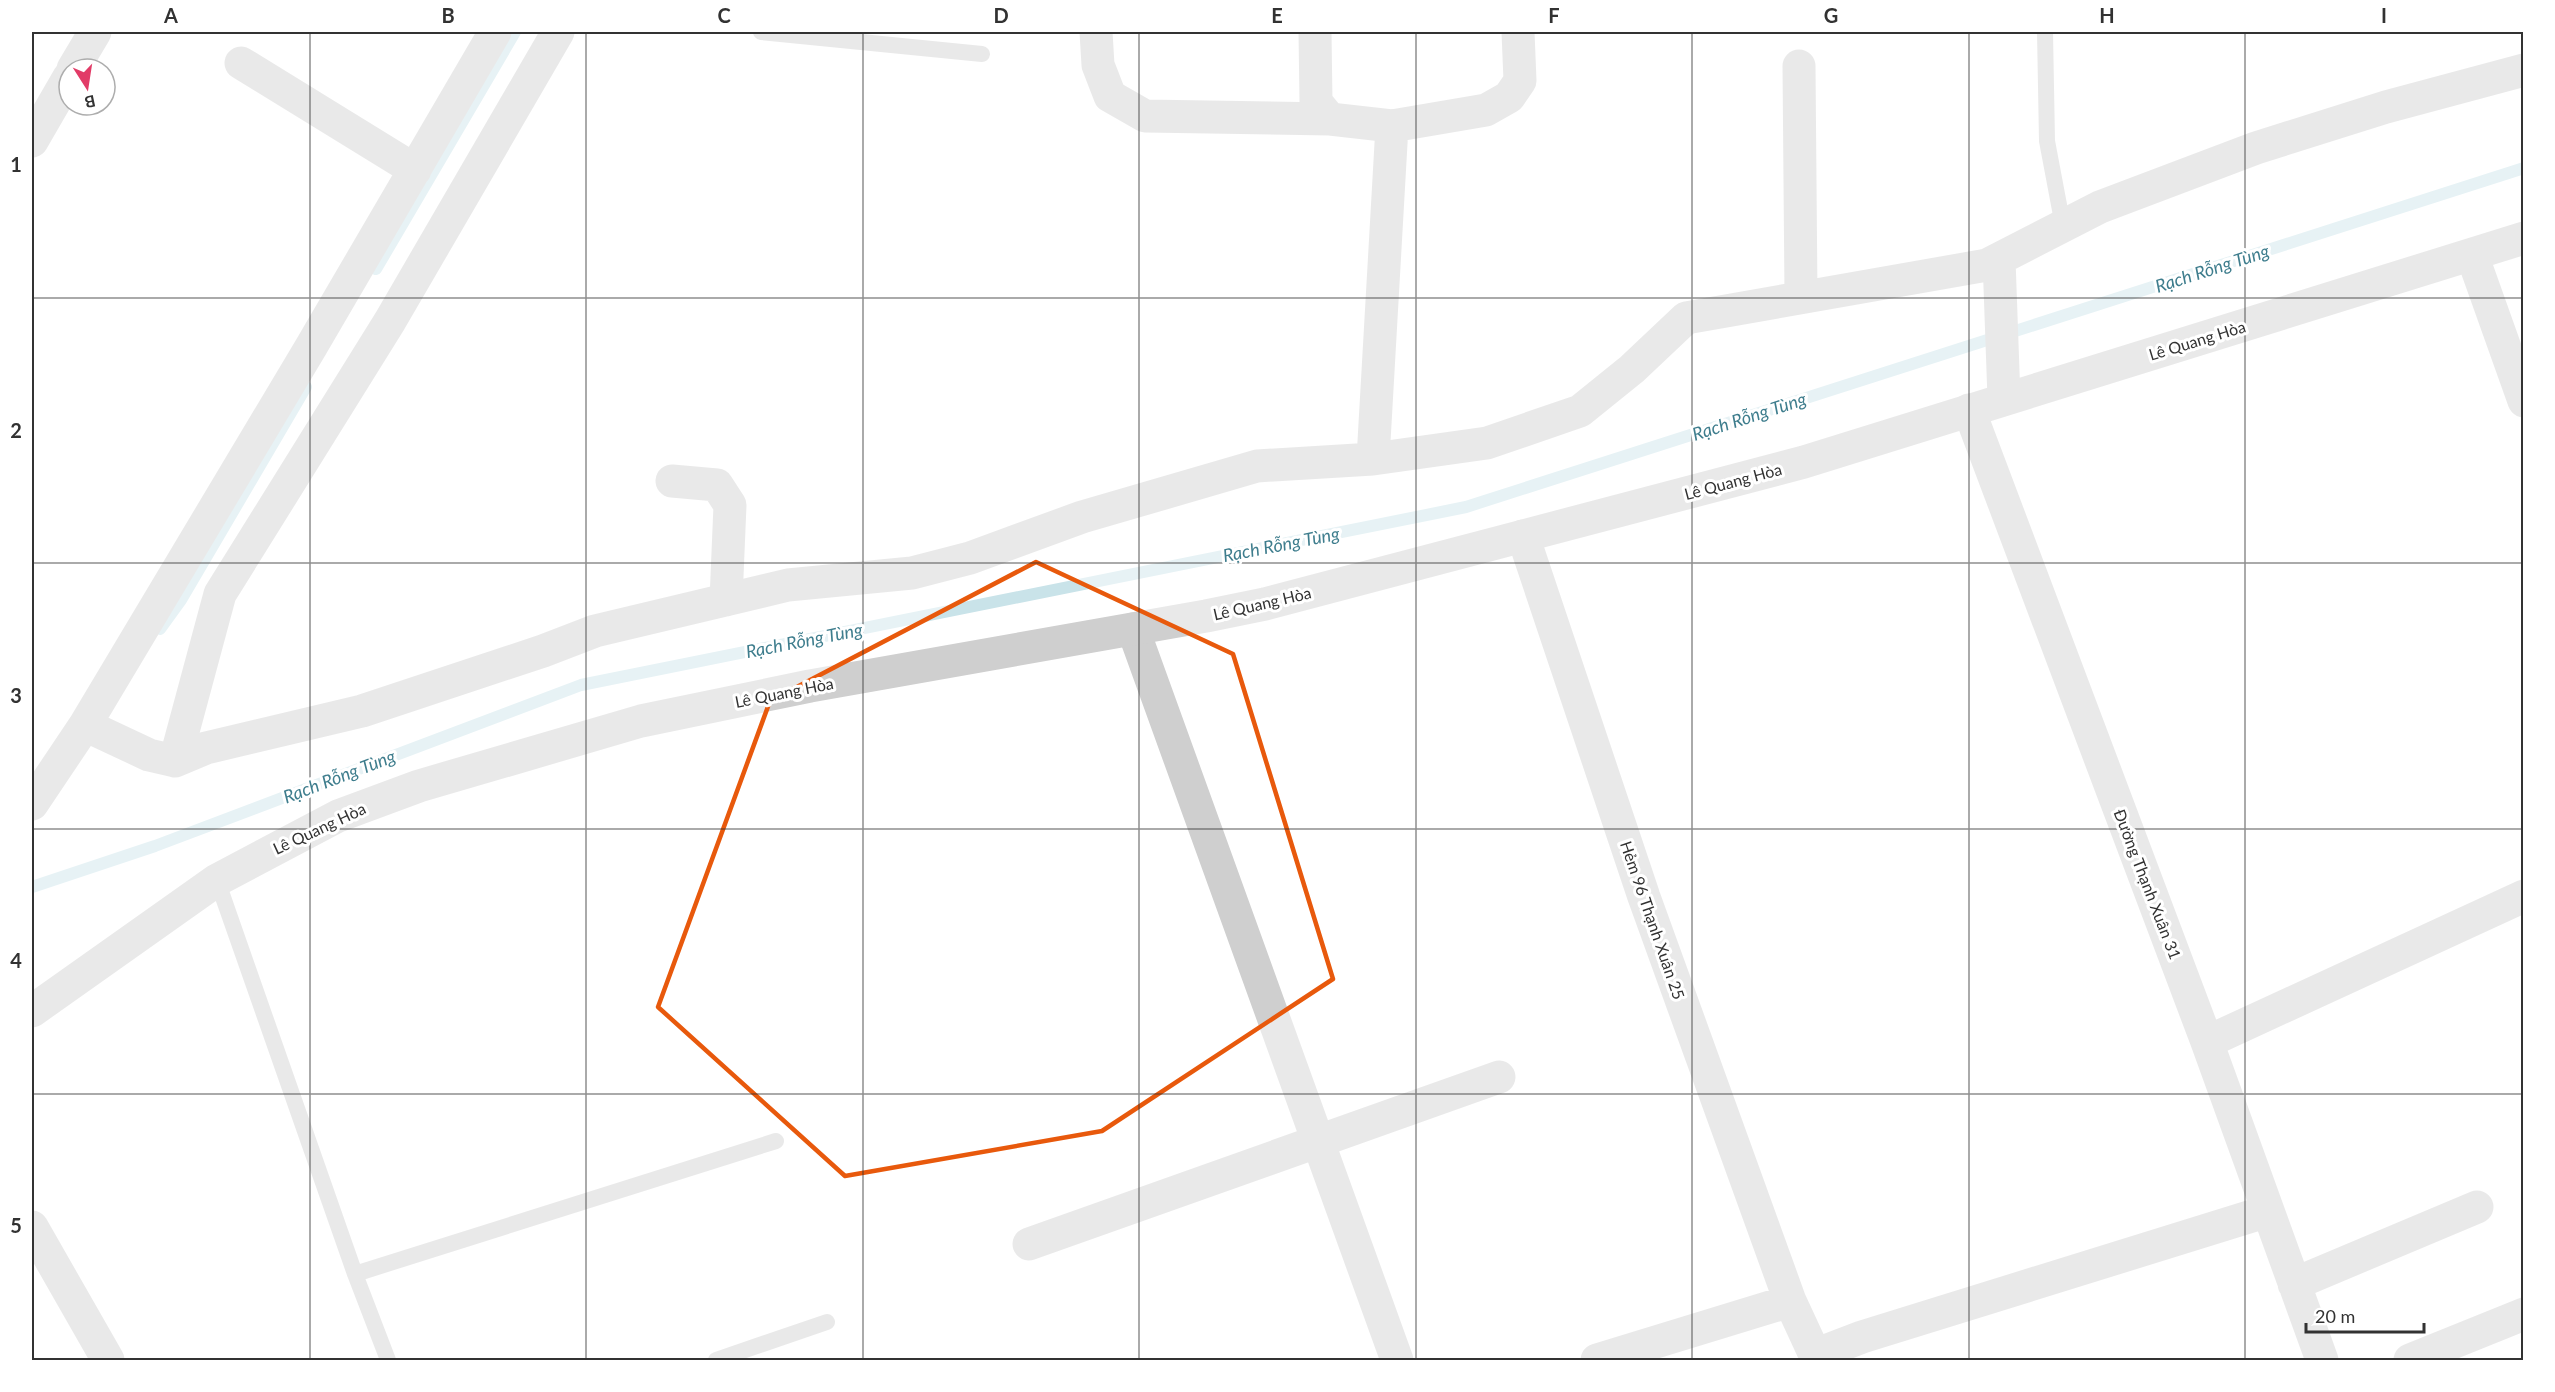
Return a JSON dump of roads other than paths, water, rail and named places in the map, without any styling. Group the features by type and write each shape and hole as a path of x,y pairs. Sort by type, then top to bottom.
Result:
{"street":[{"path":"80,57 95,32"},
{"path":"32,804 85,725 495,32"},
{"path":"175,761 220,594 390,321 558,32"},
{"path":"1096,32 1098,64 1110,96 1145,116 1330,119 1392,126 1486,110 1509,97 1520,81 1518,32"},
{"path":"1315,32 1316,102 1330,119"},
{"path":"241,63 415,170"},
{"path":"1799,66 1802,297"},
{"path":"2000,274 2063,226 2100,207 2256,148 2386,107 2523,70"},
{"path":"32,141 57,97"},
{"path":"1373,459 1392,126"},
{"name":"Lê Quang Hòa","path":"32,1011 217,880 338,816 419,786 641,721 810,686 1266,604 1804,462 2523,238"},
{"path":"2472,255 2523,401"},
{"path":"85,725 149,755 175,761 206,748 362,711 543,651 726,586 788,585 912,573 970,558 1082,517 1257,466 1373,459 1487,443 1580,411 1632,369 1686,318 1987,265 2000,274"},
{"path":"2000,274 2004,399"},
{"name":"Đường Thạnh Xuân 31","path":"1969,410 2207,1042 2322,1360"},
{"path":"672,481 717,485 730,505 726,586"},
{"name":"Hẻm 96 Thạnh Xuân 25","path":"1523,536 1644,897 1790,1301 1815,1355 1862,1336 2268,1211"},
{"path":"1133,629 1397,1360"},
{"path":"2207,1042 2523,896"},
{"path":"1029,1244 1499,1077"},
{"path":"2294,1284 2477,1206"},
{"path":"32,1227 108,1360"},
{"path":"1597,1360 1790,1301"},
{"path":"2410,1360 2523,1314"}],"lane":[{"path":"761,32 982,54"},
{"path":"2045,32 2046,141 2063,226"},
{"path":"217,880 355,1274 388,1360"},
{"path":"355,1274 776,1141"},
{"path":"716,1360 827,1322"}],"waterway":[{"path":"376,269 515,32"},
{"name":"Rạch Rỗng Tùng","path":"32,887 155,846 581,685 1466,507 2524,168"},
{"path":"160,629 181,600 306,387"}]}
